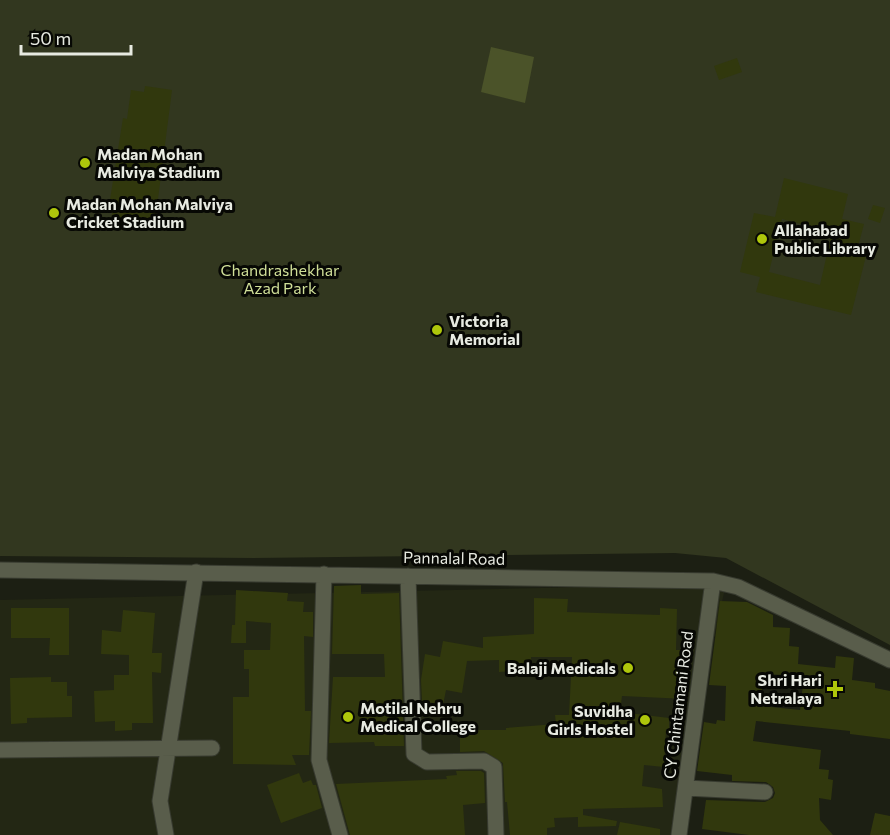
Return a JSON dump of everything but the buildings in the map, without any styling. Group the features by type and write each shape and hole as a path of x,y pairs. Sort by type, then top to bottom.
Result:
{"street":[{"name":"Pannalal Road","path":"0,570 713,580 738,587 890,660"},
{"path":"166,835 160,801 196,572"},
{"path":"324,574 319,760 340,835"},
{"path":"408,576 414,754 428,762 484,761 494,767 496,835"},
{"name":"CY Chintamani Road","path":"679,835 713,580"},
{"path":"0,750 212,748"},
{"path":"686,788 765,792"}],"shaded area":[{"path":"491,47 534,57 525,103 481,92"},
{"name":"Motilal Nehru Medical College","path":"726,584 670,835 0,835 0,600"}],"green space":[{"name":"Chandrashekhar Azad Park","path":"0,0 890,0 890,645 726,558 675,553 252,558 0,556"}],"place":[{"name":"Madan Mohan Malviya Stadium","path":"85,163"},
{"name":"Madan Mohan Malviya Cricket Stadium","path":"54,213"},
{"name":"Allahabad Public Library","path":"762,239"},
{"name":"Victoria Memorial","path":"437,330"},
{"name":"Balaji Medicals","path":"628,668"},
{"name":"Shri Hari Netralaya","path":"835,689"},
{"name":"Motilal Nehru Medical College","path":"348,717"},
{"name":"Suvidha Girls Hostel","path":"645,720"}]}
